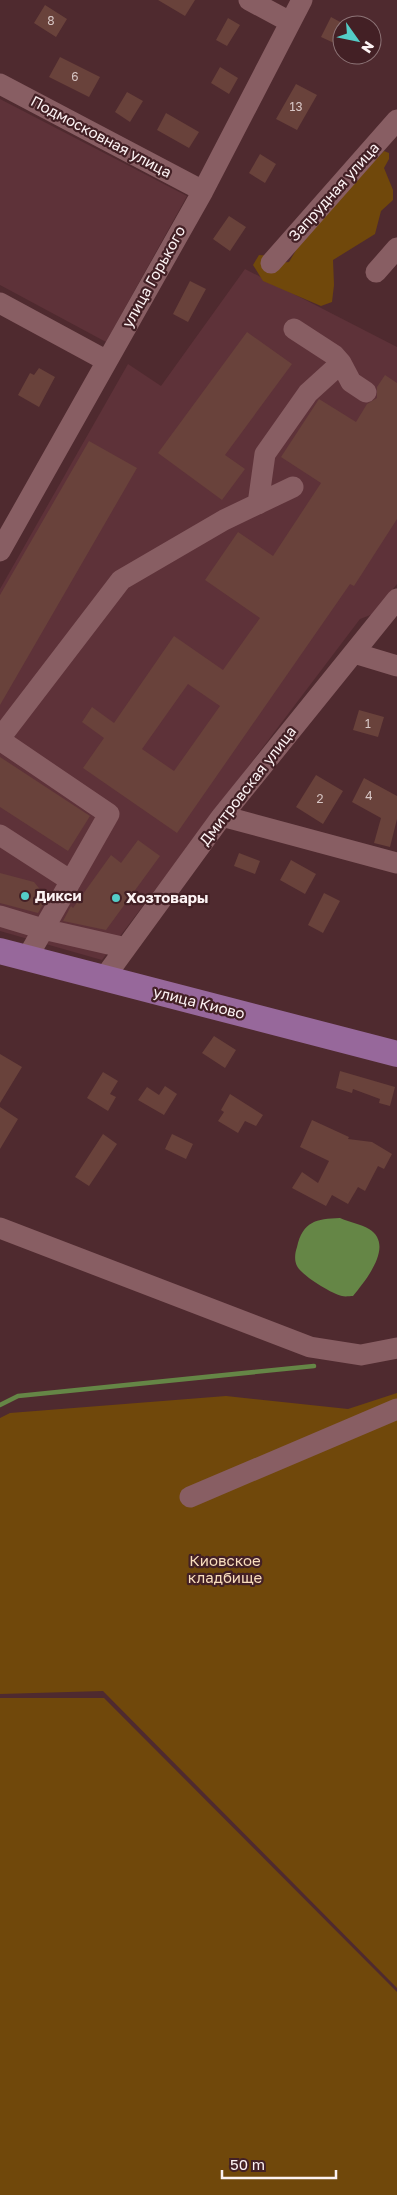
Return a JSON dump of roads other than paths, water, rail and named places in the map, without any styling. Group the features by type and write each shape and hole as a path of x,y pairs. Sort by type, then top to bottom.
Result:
{"main road":[{"name":"улица Киово","path":"0,951 397,1054"}],"street":[{"path":"249,0 290,22"},
{"name":"улица Горького","path":"0,551 203,191 302,0"},
{"name":"Подмосковная улица","path":"0,84 203,191"},
{"name":"Запрудная улица","path":"270,263 397,120"},
{"path":"376,272 397,248"},
{"path":"0,303 107,361"},
{"path":"294,329 334,355 341,363 351,382 366,392"},
{"path":"258,504 265,454 308,393 341,363"},
{"path":"27,958 109,814 0,739 121,580 224,520 293,487"},
{"name":"Дмитровская улица","path":"104,978 222,816 397,599"},
{"path":"354,653 397,666"},
{"path":"222,816 397,863"},
{"path":"0,835 71,880"},
{"path":"0,916 43,929 126,948"},
{"path":"0,1228 310,1347 361,1355 397,1348"},
{"path":"190,1497 397,1409"}],"waterway":[{"path":"0,1405 18,1396 314,1366"}],"place":[{"name":"Дикси","path":"25,896"},
{"name":"Хозтовары","path":"116,898"}],"park label":[{"name":"Киовское кладбище","path":"225,1570"}]}
